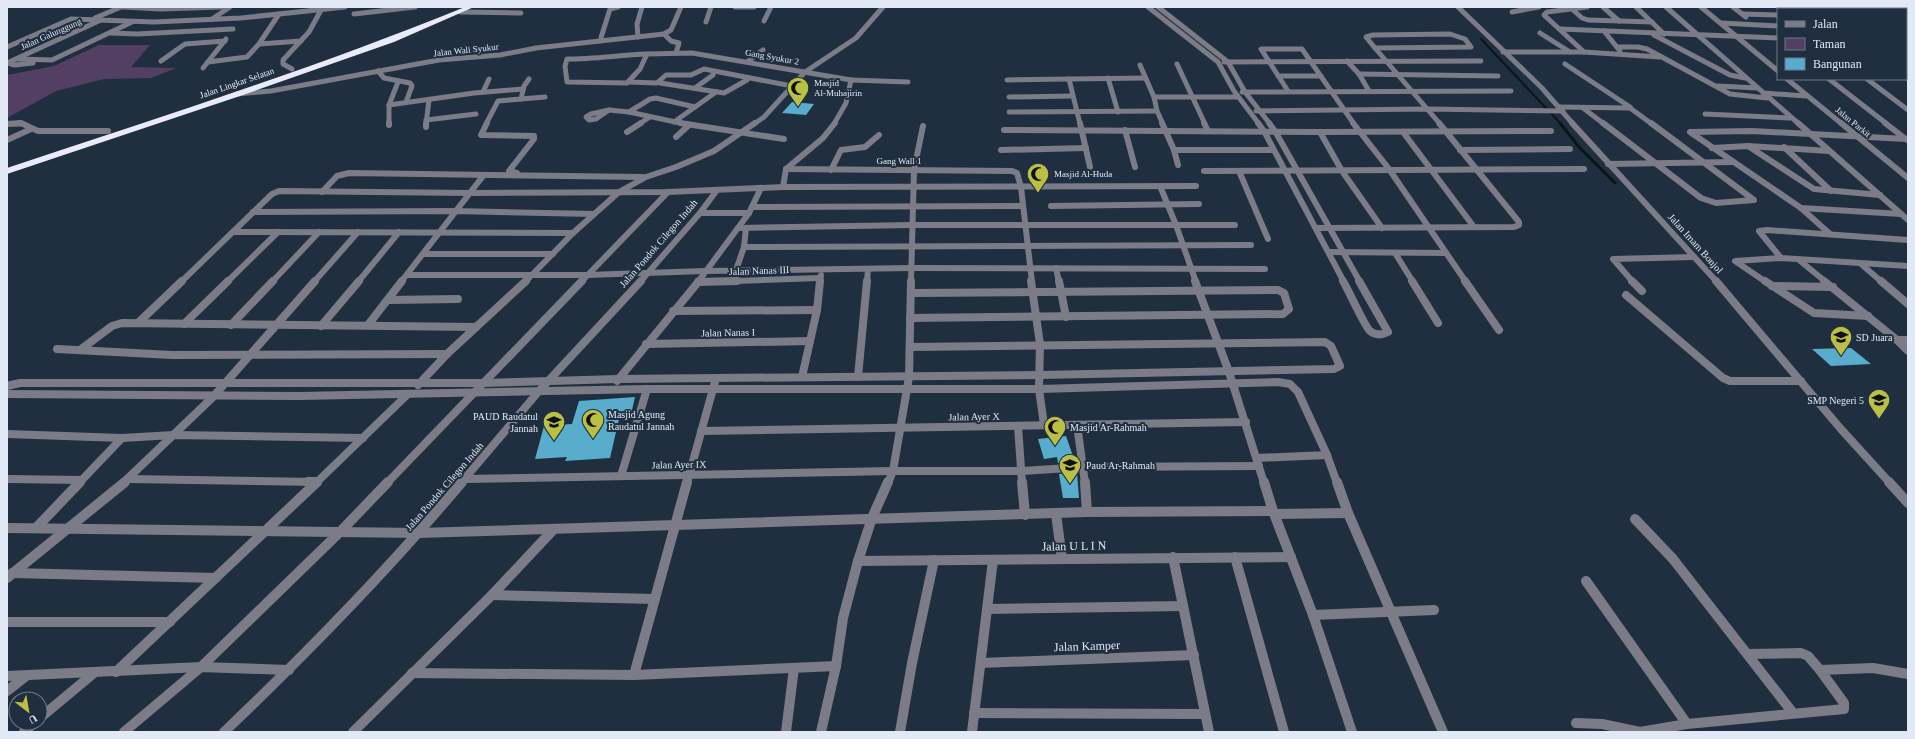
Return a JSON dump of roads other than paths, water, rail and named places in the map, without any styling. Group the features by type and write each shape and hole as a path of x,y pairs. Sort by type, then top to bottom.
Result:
{"highway":[{"name":"Jalan Lingkar Selatan","path":"7,164 292,69 459,9 471,7"},
{"name":"Jalan Lingkar Selatan","path":"7,171 237,94 391,40 459,9"}],"street":[{"path":"92,20 122,7 161,9 222,7"},
{"path":"212,20 230,7"},
{"path":"7,47 69,19 133,22 212,20 345,7"},
{"path":"356,7 353,16 416,7"},
{"path":"600,41 610,8 618,7"},
{"path":"638,37 636,24 642,7"},
{"path":"676,53 679,43 671,41 664,34 671,30 681,7"},
{"path":"706,22 712,8 711,7"},
{"path":"735,7 754,7"},
{"path":"764,21 771,7"},
{"path":"116,672 420,384 447,354 531,276 573,233 619,192 646,177 702,157 714,151 764,117 805,72 856,38 883,7"},
{"path":"1148,7 1218,62 1236,94 1264,131 1272,150 1329,252 1370,331 1379,335 1387,333 1388,332 1275,131 1245,92 1228,62 1158,7"},
{"name":"Jalan Imam Bonjol","path":"1458,7 1542,88 1558,110 1649,206 1733,300 1840,428 1908,503"},
{"path":"1512,12 1539,7"},
{"path":"1584,52 1544,13 1587,7"},
{"path":"1603,7 1619,21"},
{"path":"1636,7 1664,34"},
{"path":"1666,7 1767,98 1908,220"},
{"path":"1701,7 1777,70"},
{"path":"1733,7 1756,25"},
{"path":"459,9 521,13"},
{"path":"1572,9 1586,19 1652,22"},
{"path":"292,69 283,64 283,60 309,32 321,10"},
{"path":"1742,14 1777,12"},
{"path":"208,62 245,58 259,44 279,14"},
{"path":"204,68 241,18"},
{"name":"Jalan Galunggung","path":"7,63 103,20"},
{"path":"7,63 23,64 52,60 68,54 133,22"},
{"path":"1721,23 1777,26"},
{"path":"110,33 137,34 233,30"},
{"path":"1560,30 1776,38"},
{"path":"1604,31 1624,54"},
{"path":"1540,33 1571,52"},
{"path":"1651,33 1730,75 1745,78"},
{"name":"Jalan Wali Syukur","path":"237,94 271,91 438,60 505,54 536,48 664,34"},
{"path":"1316,228 1514,227 1519,225 1519,222 1428,109 1410,91 1374,48 1366,36 1450,34 1461,37 1471,46 1374,48"},
{"path":"161,61 185,44 225,41"},
{"path":"259,44 301,41"},
{"path":"1196,45 1205,44"},
{"path":"1617,47 1643,47 1734,96 1767,98"},
{"path":"1288,91 1261,49 1301,48 1389,170 1499,330"},
{"path":"747,62 762,50"},
{"path":"1503,52 1584,52 1663,57"},
{"name":"Gang Syukur 2","path":"628,82 566,82 565,66 567,59 592,59 617,55 676,53 715,56 851,80 908,82"},
{"path":"628,82 640,69 647,54"},
{"path":"17,59 52,60"},
{"path":"1347,61 1359,74 1370,91"},
{"path":"1218,62 1482,61"},
{"path":"1177,64 1208,131"},
{"path":"1564,64 1630,108 1740,188 1753,198 1753,200 1716,203 1706,200 1584,108"},
{"path":"1140,65 1144,78 1154,97 1157,111 1174,150 1178,165"},
{"path":"628,82 657,83 666,75 691,75 702,70 792,86"},
{"path":"378,71 384,78 410,84 412,86 406,102"},
{"path":"1359,74 1498,76"},
{"path":"695,88 713,75"},
{"path":"1278,76 1320,76"},
{"path":"1108,78 1118,112"},
{"path":"1007,80 1144,78"},
{"path":"483,92 489,79"},
{"path":"521,99 523,89 529,79"},
{"path":"660,83 716,92 728,92 747,80"},
{"path":"783,187 786,170 823,138 837,120 846,103 851,80"},
{"path":"1069,80 1090,167"},
{"name":"Jalan Parkit","path":"1788,80 1908,178"},
{"path":"1829,80 1907,140"},
{"path":"1868,80 1908,110"},
{"path":"388,125 389,104 398,82"},
{"path":"1715,86 1757,88"},
{"path":"389,104 483,92 523,89"},
{"path":"1154,97 1192,97 1245,92 1288,91 1512,91"},
{"path":"674,122 716,92"},
{"path":"1763,93 1806,96"},
{"path":"1009,96 1072,96"},
{"path":"545,97 498,101 481,135 534,136 534,139 509,171 515,173 550,176"},
{"path":"629,112 653,98 695,106"},
{"path":"429,100 426,123 476,114"},
{"path":"1249,111 1428,109 1558,110 1584,108 1630,108"},
{"path":"609,110 629,112 689,125 784,139"},
{"path":"1009,112 1076,113 1157,111"},
{"path":"1705,114 1790,118"},
{"path":"627,132 650,117"},
{"path":"7,124 22,124 38,131 108,131"},
{"path":"676,137 689,125"},
{"path":"821,732 836,666 843,618 858,561 872,518 892,471 902,428 909,377 914,170 922,126"},
{"path":"7,140 31,129"},
{"path":"1004,130 1403,132 1551,130"},
{"path":"1125,130 1135,167"},
{"path":"1830,234 1801,208 1690,134 1690,132 1752,131 1907,140"},
{"path":"1320,132 1342,171 1382,228"},
{"path":"1403,132 1474,227"},
{"path":"1897,132 1908,132"},
{"path":"831,170 841,150 865,147 879,135"},
{"path":"1712,148 1748,146 1784,147 1828,151"},
{"path":"1748,146 1813,189 1880,195"},
{"path":"1784,147 1831,191"},
{"path":"1001,150 1086,148"},
{"path":"1460,150 1570,149"},
{"path":"1174,150 1272,150"},
{"path":"1608,164 1733,162"},
{"path":"1204,171 1584,169"},
{"name":"Gang Wall 1","path":"786,170 1012,171 1017,173 1021,186"},
{"path":"1239,171 1268,239"},
{"path":"322,192 337,176 349,173 646,177"},
{"path":"368,325 483,176"},
{"path":"1021,186 1024,226 1040,344 1039,389 1044,425"},
{"path":"1160,186 1176,224 1182,245 1229,372 1274,512 1313,615 1352,732"},
{"path":"138,323 253,212 276,192 668,192 783,187 1196,186"},
{"path":"612,390 618,379 646,344 742,228 761,188"},
{"name":"Jalan Pondok Cilegon Indah","path":"224,732 289,670 419,533 548,381 700,214 717,190"},
{"path":"124,732 201,667 340,532 668,192"},
{"path":"1051,206 1199,204"},
{"path":"700,214 750,210 914,206 1022,206"},
{"path":"1801,208 1901,214"},
{"path":"253,212 594,214"},
{"path":"742,228 913,225 1235,225"},
{"path":"736,270 744,247 742,228"},
{"path":"1781,258 1759,231 1767,230 1830,234 1907,241"},
{"path":"233,232 573,233"},
{"path":"184,324 278,232"},
{"path":"231,325 319,232"},
{"path":"9,574 69,529 128,478 174,435 226,384 358,232"},
{"path":"321,326 399,232"},
{"path":"744,247 1251,245"},
{"path":"1329,252 1446,253"},
{"path":"1395,253 1438,323"},
{"path":"424,254 553,254"},
{"path":"1642,292 1614,262 1613,259 1694,257"},
{"path":"1868,316 1816,314 1771,286 1735,261 1781,258 1908,266"},
{"path":"1799,260 1897,340 1908,351"},
{"path":"1861,264 1908,304"},
{"path":"407,275 531,276 647,274 736,270 911,268 1265,269"},
{"path":"1056,268 1066,317"},
{"path":"858,377 868,269"},
{"path":"802,377 816,310 822,270"},
{"name":"Jalan Nanas III","path":"698,282 820,278"},
{"path":"1771,286 1833,287"},
{"path":"910,318 1036,318 1283,314 1289,309 1284,293 1278,290 911,293"},
{"path":"1626,295 1723,378 1730,381 1801,381"},
{"path":"388,300 458,299"},
{"path":"673,311 816,310"},
{"path":"80,350 112,326 122,323 275,326 368,325 476,327"},
{"path":"1897,340 1908,340"},
{"name":"Jalan Nanas I","path":"646,344 810,341"},
{"path":"7,386 20,383 420,384 618,379 909,377 1273,371 1334,369 1340,366 1331,346 1325,342 1040,344 910,347"},
{"path":"57,349 172,355 249,356 447,354"},
{"path":"1273,371 1278,382"},
{"path":"634,675 716,378"},
{"path":"7,394 213,396 407,395 647,389 1039,389 1278,382 1290,384 1298,392 1327,455 1348,513 1443,732"},
{"path":"621,476 647,389"},
{"name":"Jalan Ayer X","path":"701,431 1246,422"},
{"path":"1077,425 1084,467 1087,512"},
{"path":"1018,426 1025,515"},
{"path":"7,434 122,438 174,435 363,438"},
{"path":"36,528 122,438"},
{"name":"Jalan Ayer IX","path":"465,479 892,471 1022,471 1084,467 1258,462 1327,455"},
{"path":"128,478 317,482"},
{"path":"7,479 82,480"},
{"path":"7,528 419,533 553,530 872,518 1025,515 1087,512 1348,513"},
{"path":"1056,514 1062,559"},
{"path":"1635,519 1673,559 1793,713"},
{"path":"353,732 492,595 553,530"},
{"path":"1173,557 1209,732"},
{"path":"1235,557 1284,732"},
{"name":"Jalan U L I N","path":"858,561 1291,557"},
{"path":"900,732 912,663 934,560"},
{"path":"972,732 993,560"},
{"path":"9,574 216,578"},
{"path":"1586,581 1687,724"},
{"path":"492,595 655,599"},
{"path":"987,609 1184,606"},
{"path":"1313,615 1434,610"},
{"path":"7,622 170,622"},
{"path":"1576,723 1602,724 1640,732 1687,724 1844,709 1844,703 1808,656 1801,653 1748,654"},
{"name":"Jalan Kamper","path":"981,663 1194,655"},
{"path":"412,673 634,675 836,666"},
{"path":"7,676 201,667 289,670"},
{"path":"786,732 794,668"},
{"path":"1820,670 1873,668 1908,674"},
{"path":"48,711 94,673"},
{"path":"7,691 26,676"},
{"path":"974,713 1205,714"}],"waterway":[{"path":"1481,39 1561,124"},
{"path":"1560,123 1579,147 1615,183"}],"place":[{"name":"Masjid Al-Muhajirin","path":"798,108"},
{"name":"Masjid Al-Huda","path":"1038,194"},
{"name":"SD Juara","path":"1841,356"},
{"name":"SMP Negeri 5","path":"1879,420"},
{"name":"Masjid Agung Raudatul Jannah","path":"593,440"},
{"name":"PAUD Raudatul Jannah","path":"554,442"},
{"name":"Masjid Ar-Rahmah","path":"1055,446"},
{"name":"Paud Ar-Rahmah","path":"1070,484"}]}
